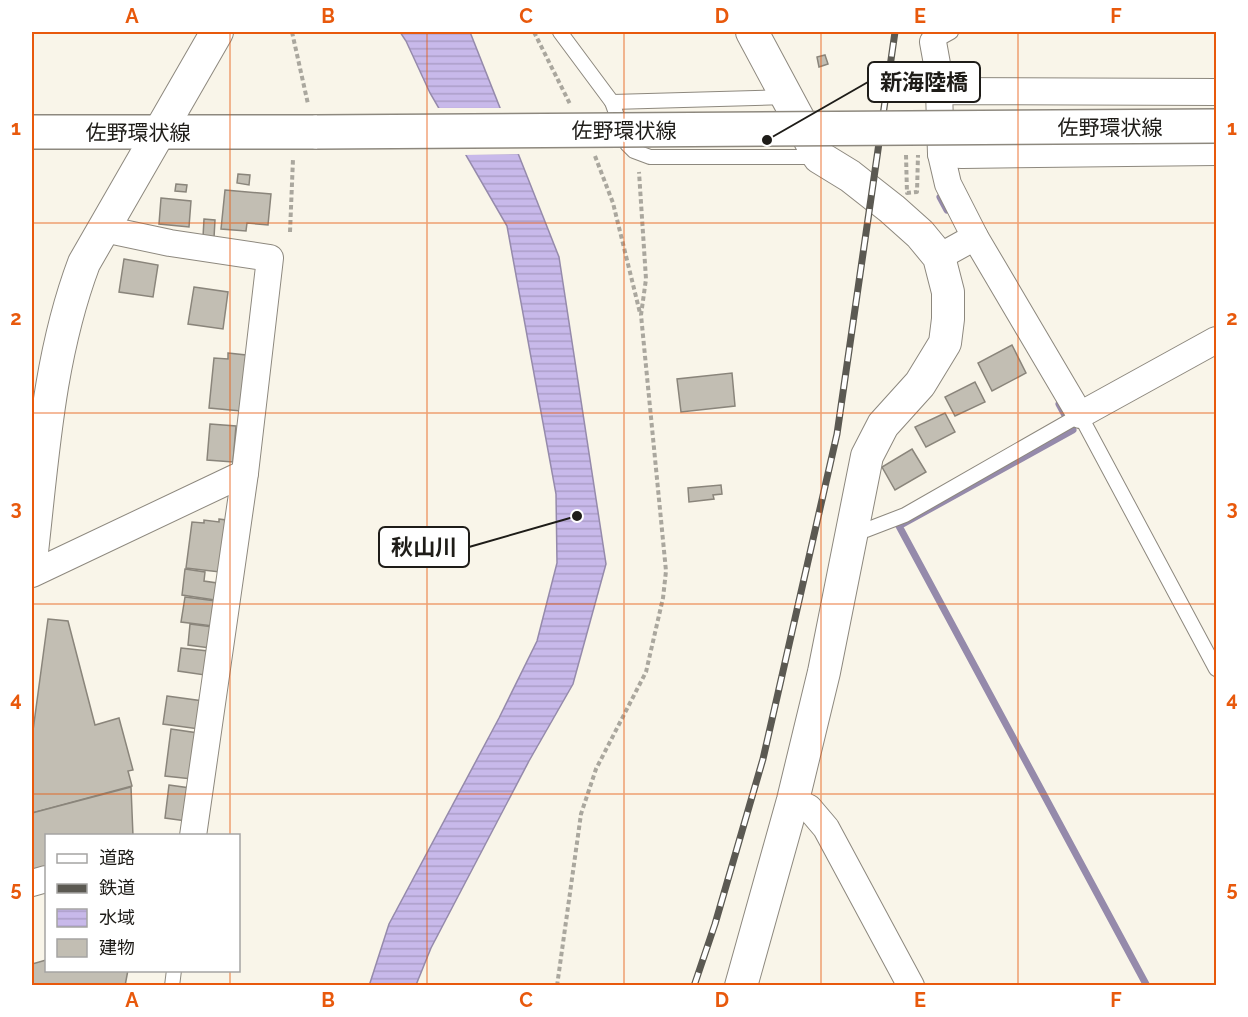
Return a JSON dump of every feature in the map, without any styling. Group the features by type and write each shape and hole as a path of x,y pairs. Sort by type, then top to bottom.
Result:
{"main road":[{"name":"佐野環状線","path":"32,132 1216,126"}],"street":[{"path":"32,552 48,406 66,317 84,263 218,32"},
{"path":"741,986 793,800 824,672 867,456 883,425 920,384 945,343 948,319 948,292 939,257 920,234 892,209 850,176 819,157 752,32"},
{"path":"942,37 939,92 930,153 944,171 948,184 975,237 1080,415 1216,340"},
{"path":"939,92 1178,105 1216,92"},
{"path":"930,153 962,155 1216,152"},
{"path":"104,229 160,241 270,258 245,473 193,834"},
{"path":"939,257 975,237"},
{"path":"32,574 245,473"},
{"path":"793,800 809,808 826,828 911,986"}],"lane":[{"path":"560,32 612,102 627,144 634,152 650,157 819,157"},
{"path":"612,102 787,97"},
{"path":"1176,152 1178,105"},
{"path":"852,531 866,530 904,515 1080,415 1216,669"}],"path":[{"path":"290,232 306,132 292,32"},
{"path":"534,32 571,106"},
{"path":"557,986 581,814 596,769 646,672 663,598 666,572 641,315 614,204 592,149"},
{"path":"638,153 646,279 641,315"},
{"path":"906,155 907,193 917,192 930,153"}],"water":[{"path":"400,32 470,32 559,257 606,564 573,684 529,761 431,948 416,985 369,986 389,924 499,718 537,641 557,563 556,494 507,226 430,93"}],"pier":[{"path":"435,108 504,108 522,154 463,155"}],"building":[{"path":"825,55 828,64 819,67 817,57"},
{"path":"238,174 250,175 249,185 237,183"},
{"path":"176,184 187,185 186,192 175,191"},
{"path":"225,190 271,194 268,225 247,223 246,231 221,229"},
{"path":"161,198 191,201 189,227 159,224"},
{"path":"204,219 215,220 214,238 203,237"},
{"path":"124,259 158,265 153,297 119,292"},
{"path":"194,287 228,292 223,329 188,324"},
{"path":"1012,345 1026,373 992,391 978,363"},
{"path":"228,353 246,355 241,411 209,408 214,358 228,359"},
{"path":"732,373 735,406 681,412 677,379"},
{"path":"975,382 985,402 955,416 945,397"},
{"path":"945,413 955,432 926,447 915,427"},
{"path":"210,424 236,426 233,462 207,460"},
{"path":"912,449 926,472 895,490 882,467"},
{"path":"721,485 722,494 713,495 714,499 689,502 688,488"},
{"path":"219,519 226,520 220,572 186,568 192,522 204,523 204,520 219,522"},
{"path":"185,569 205,572 204,581 217,583 215,600 182,595"},
{"path":"185,597 216,601 213,626 181,622"},
{"path":"48,619 68,621 95,725 119,718 133,770 128,771 132,786 32,813 32,738"},
{"path":"190,624 213,627 210,648 188,645"},
{"path":"181,648 208,651 205,675 178,671"},
{"path":"167,696 203,701 199,729 163,724"},
{"path":"171,729 198,733 192,779 165,776"},
{"path":"169,785 190,788 186,821 165,818"},
{"path":"131,787 133,834 45,834 45,870 32,874 32,813"},
{"path":"45,960 45,972 128,972 125,986 32,986 32,964"}],"waterway":[{"path":"940,197 947,210"},
{"path":"1059,404 1073,430 899,526 1147,986"}],"railway":[{"path":"694,986 715,924 763,759 837,434 895,32"}],"place":[{"name":"新海陸橋","path":"767,140"},
{"name":"秋山川","path":"577,516"}]}
